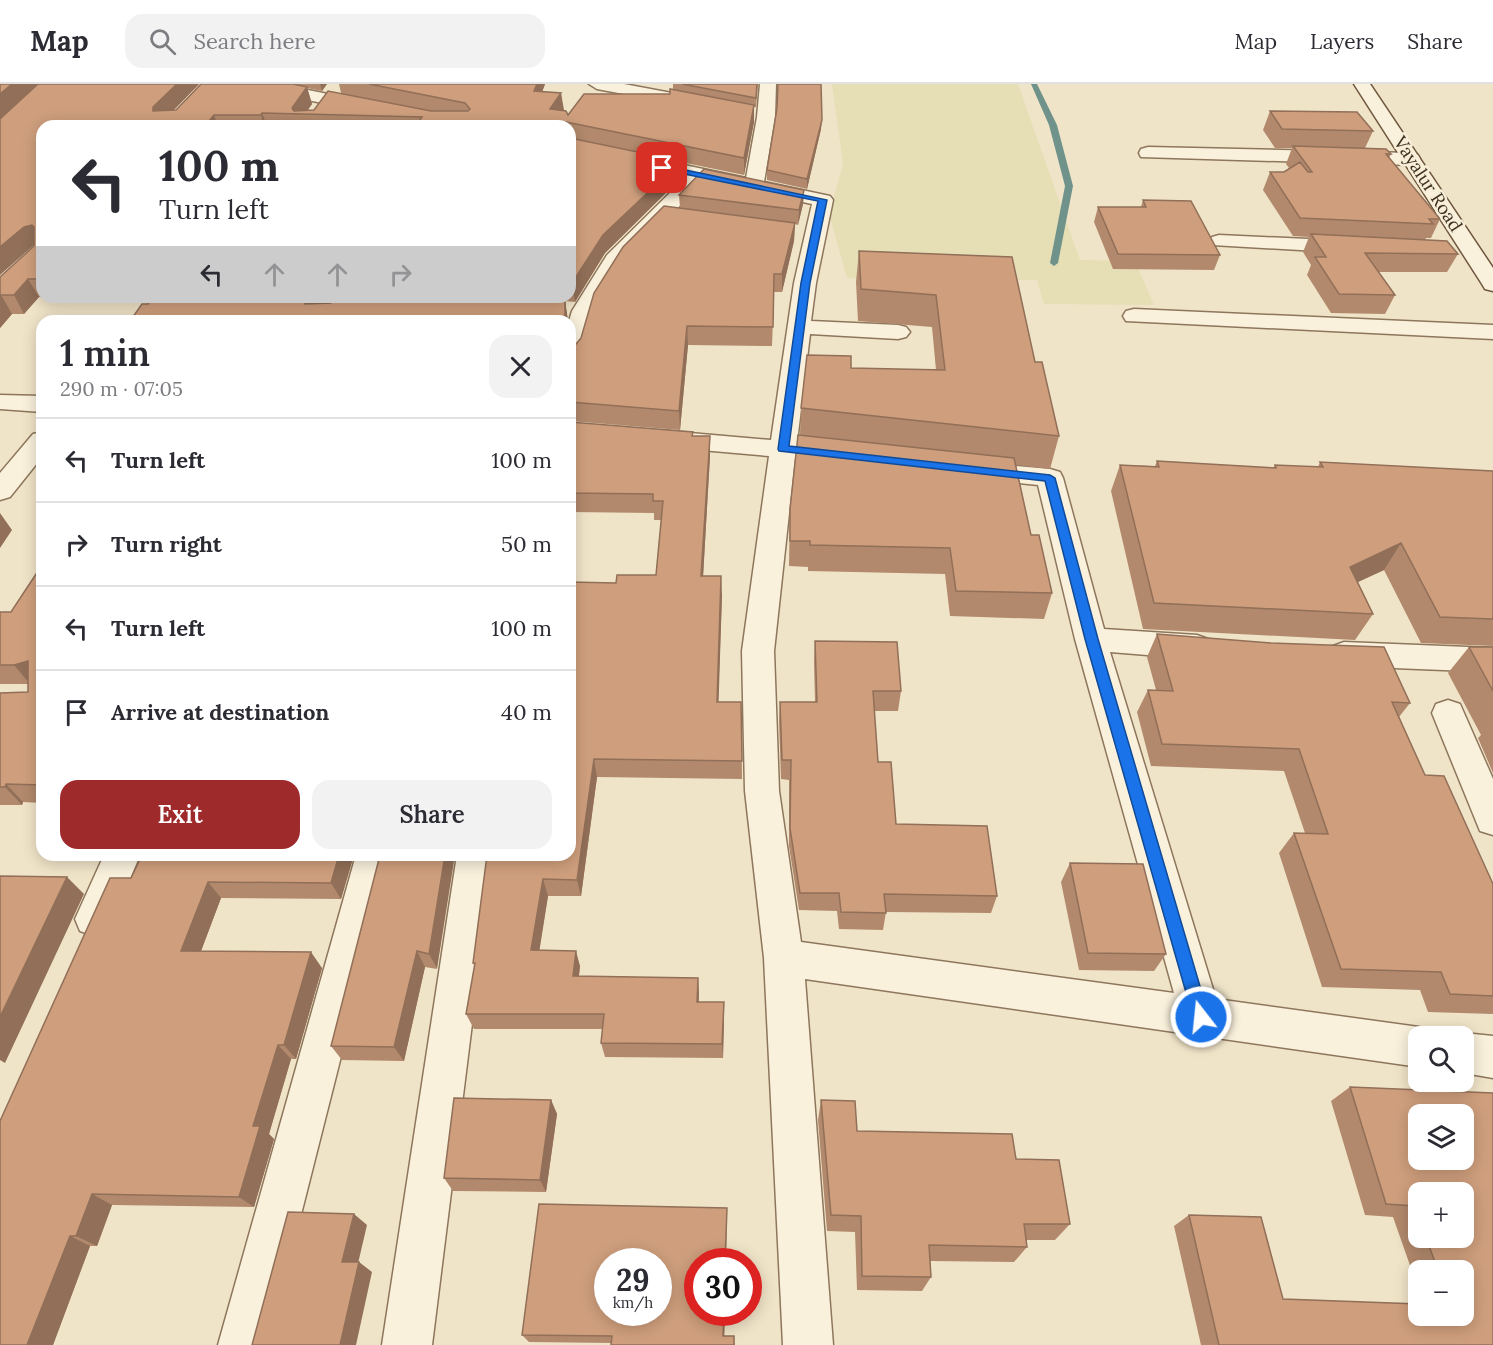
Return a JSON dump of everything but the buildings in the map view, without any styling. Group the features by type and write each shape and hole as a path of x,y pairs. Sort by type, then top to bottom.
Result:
{"street":[{"path":"252,84 383,110"},
{"path":"315,116 338,84"},
{"path":"754,186 760,116 768,84"},
{"name":"Vayalur Road","path":"1362,84 1493,284"},
{"path":"592,87 663,90 708,105"},
{"path":"576,148 823,200 804,233 805,283 758,651 762,791 784,958 808,1345"},
{"path":"1148,153 1411,159"},
{"path":"572,315 572,310 615,260 699,175"},
{"path":"660,215 682,218"},
{"path":"1219,242 1369,248"},
{"path":"1449,252 1473,253"},
{"path":"1134,316 1493,332"},
{"path":"799,327 898,332"},
{"path":"0,402 36,404"},
{"path":"641,437 830,454"},
{"path":"0,491 36,447"},
{"path":"945,467 1050,478 1091,639 1201,1017"},
{"path":"1091,639 1223,648"},
{"path":"1317,653 1493,660"},
{"path":"1448,713 1493,820"},
{"path":"78,954 119,861"},
{"path":"243,1345 372,861"},
{"path":"407,1345 474,861"},
{"path":"784,958 1408,1045"},
{"path":"1474,1054 1493,1057"}],"shaded area":[{"path":"832,84 1018,84 1080,260 1135,261 1154,305 1044,304 1037,280 847,278 829,214 843,164"}],"waterway":[{"path":"1034,84 1053,125 1069,186 1054,263"}],"route":[{"path":"662,168 823,200 805,283 783,449 1050,478 1091,639 1201,1017"}]}
